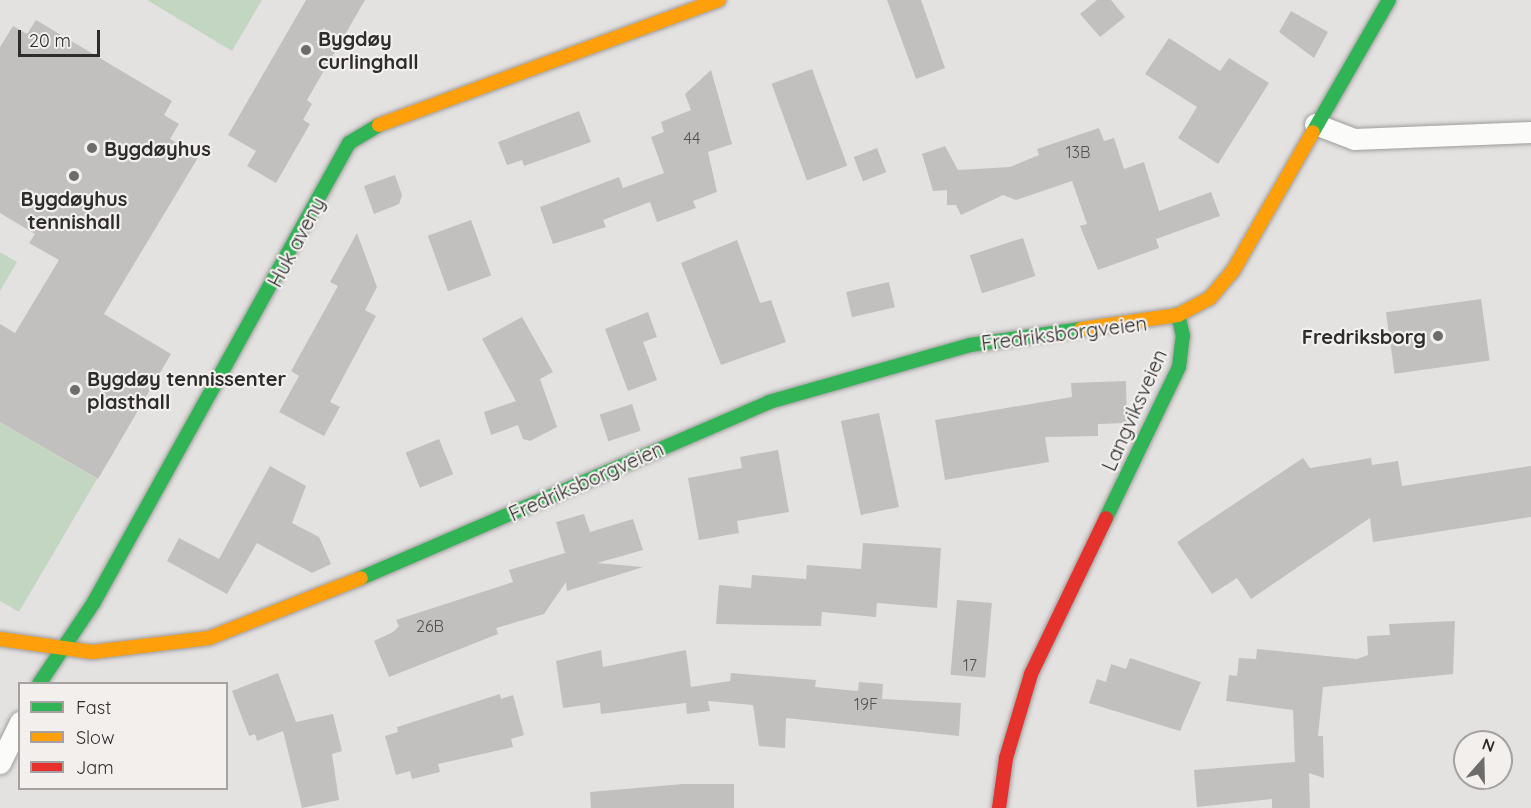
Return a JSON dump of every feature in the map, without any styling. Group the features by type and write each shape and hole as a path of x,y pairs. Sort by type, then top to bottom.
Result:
{"street":[{"name":"Huk aveny","path":"40,682 62,650 240,347 349,143 362,132 406,114 719,0"},
{"path":"1178,315 1222,287 1389,0"},
{"path":"1315,124 1354,139 1531,132"},
{"name":"Fredriksborgveien","path":"0,639 62,650 152,649 252,624 714,424 868,371 1014,336 1142,324 1178,315"},
{"name":"Langviksveien","path":"999,808 1006,758 1031,674 1179,367 1183,336 1178,315"},
{"path":"0,763 18,726"}],"green space":[{"path":"147,0 262,0 232,51"},
{"path":"0,252 17,262 0,291"},
{"path":"0,422 97,479 19,612 0,601"}],"building":[{"name":"Bygdøy curlinghall","path":"306,0 365,0 307,100 312,104 303,120 310,124 276,183 247,166 256,151 228,135"},
{"path":"887,0 921,0 945,68 916,79"},
{"path":"1097,0 1111,0 1125,17 1100,37 1080,14"},
{"path":"1291,11 1328,32 1314,58 1279,32"},
{"name":"Bygdøyhus","path":"36,20 172,101 164,115 179,124 170,139 199,156 104,314 171,354 98,479 0,422 0,324 15,333 59,260 29,243 35,234 0,213 0,47 13,26 27,34"},
{"path":"1169,38 1220,71 1229,58 1269,83 1218,164 1178,138 1197,107 1145,74"},
{"path":"812,69 847,166 807,180 772,84"},
{"path":"711,70 732,144 708,152 717,192 693,201 696,208 657,222 650,202 603,220 606,227 553,244 540,207 619,177 623,188 664,173 651,137 664,132 661,122 691,110 685,94"},
{"path":"579,111 591,142 524,166 522,160 507,165 498,142"},
{"path":"1099,128 1104,141 1114,138 1124,169 1144,162 1159,211 1211,192 1220,216 1156,239 1159,248 1098,270 1080,226 1087,224 1072,181 1016,200 1003,195 961,215 956,205 947,205 947,190 933,191 922,154 945,146 958,170 1010,167 1039,155 1037,149"},
{"path":"877,148 886,172 863,181 854,157"},
{"path":"395,175 402,195 399,204 374,214 364,186"},
{"path":"471,220 491,275 448,291 428,236"},
{"path":"357,233 377,287 365,310 376,316 330,402 340,407 324,436 279,412 299,376 291,371 338,286 330,282"},
{"path":"1023,238 1035,276 982,293 970,255"},
{"path":"737,240 760,303 771,300 786,342 721,365 681,263"},
{"path":"889,282 895,307 852,317 846,292"},
{"name":"Fredriksborg","path":"1481,299 1490,360 1395,374 1386,312"},
{"path":"648,312 657,337 643,342 657,380 628,391 605,329"},
{"path":"522,317 553,372 540,379 557,427 530,441 523,439 518,425 491,435 484,412 516,401 482,339"},
{"path":"1126,381 1127,423 1098,424 1098,436 1045,437 1049,462 945,480 935,420 1072,397 1071,383"},
{"path":"632,404 641,431 608,441 600,415"},
{"path":"879,413 899,507 861,515 841,421"},
{"path":"439,439 453,474 420,488 406,452"},
{"path":"778,450 789,512 737,521 739,533 699,540 688,478 742,468 740,457"},
{"path":"1303,458 1310,468 1371,458 1372,465 1398,461 1402,486 1531,466 1531,517 1373,542 1370,518 1251,599 1237,578 1212,594 1177,542"},
{"path":"270,466 306,486 292,523 319,537 331,564 312,573 257,543 227,594 167,561 179,538 219,559"},
{"path":"584,514 590,532 633,519 643,550 597,563 643,567 567,591 566,582 544,614 496,628 498,634 389,677 374,641 393,632 399,626 396,620 513,582 509,570 565,553 556,522"},
{"path":"863,543 941,548 937,608 877,603 876,617 822,612 821,626 716,624 719,585 751,588 752,575 806,579 807,565 861,569"},
{"path":"957,600 992,603 985,678 950,675"},
{"path":"1455,621 1453,674 1323,687 1318,736 1323,736 1324,778 1309,773 1310,808 1272,808 1272,799 1197,807 1194,770 1295,762 1293,710 1226,701 1229,675 1237,676 1239,658 1256,659 1257,649 1357,659 1368,655 1367,636 1390,635 1389,624"},
{"path":"601,650 603,667 686,650 691,687 730,681 731,673 816,680 815,687 858,691 859,682 883,684 882,699 961,703 959,736 786,718 785,748 759,746 753,705 708,701 710,711 687,714 686,703 601,714 600,703 563,708 556,661"},
{"path":"1130,658 1201,682 1180,731 1089,703 1097,679 1106,682 1111,664 1126,669"},
{"path":"278,673 296,722 333,714 342,751 332,754 339,800 302,808 283,731 257,741 255,734 249,736 232,691"},
{"path":"500,694 501,699 513,695 524,735 511,739 513,747 438,764 440,772 412,779 410,771 396,775 385,736 398,732 397,727"},
{"path":"683,784 734,784 734,808 591,808 590,792"}],"traffic: fast":[{"path":"1313,132 1389,0"},
{"path":"40,682 94,602 349,143 379,125"},
{"path":"1106,518 1179,367 1183,336 1178,315"},
{"path":"361,578 769,402 970,345 1081,329"}],"traffic: slow":[{"path":"379,125 719,0"},
{"path":"1081,329 1178,315 1210,298 1233,271 1313,132"},
{"path":"0,639 92,652 209,638 361,578"}],"traffic: jam":[{"path":"999,808 1006,758 1031,674 1106,518"}],"place":[{"name":"Bygdøy curlinghall","path":"306,50"},
{"name":"Bygdøyhus","path":"92,148"},
{"name":"Bygdøyhus tennishall","path":"74,176"},
{"name":"Fredriksborg","path":"1438,336"},
{"name":"Bygdøy tennissenter plasthall","path":"75,390"}]}
